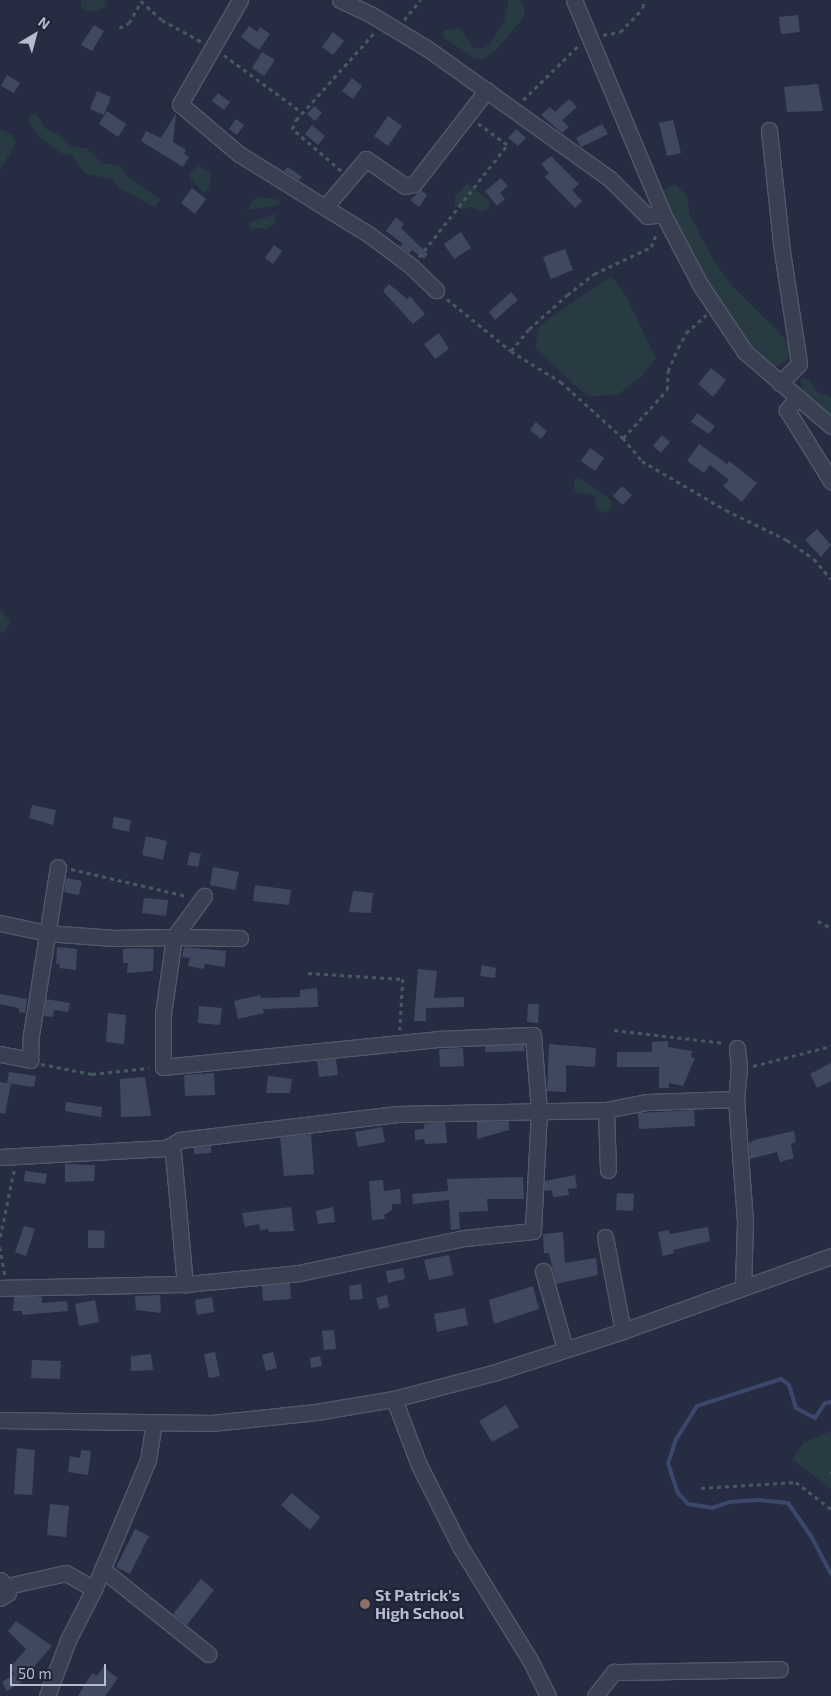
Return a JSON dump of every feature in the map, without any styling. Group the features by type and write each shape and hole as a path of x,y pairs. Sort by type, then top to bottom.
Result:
{"street":[{"path":"240,0 180,104 239,154 325,207 412,266 436,290"},
{"path":"340,0 390,26 487,90 610,179 646,216 658,215"},
{"path":"574,0 658,215 744,352 831,426"},
{"path":"325,207 366,159 405,186 414,184 487,90"},
{"path":"769,130 782,251 800,364 780,383"},
{"path":"797,398 787,410 831,482"},
{"path":"0,1054 30,1060 31,1035 58,867"},
{"path":"4,1289 185,1284 300,1273 464,1238 533,1231 539,1111 533,1035 398,1044 163,1067 163,1014 174,937 200,901"},
{"path":"0,923 47,933 114,938 240,938"},
{"path":"737,1048 739,1066 736,1099 745,1222 743,1286"},
{"path":"0,1157 169,1146 180,1140 397,1114 606,1110 647,1102 736,1099"},
{"path":"606,1110 608,1170"},
{"path":"169,1146 173,1153 185,1284"},
{"path":"605,1236 623,1331"},
{"path":"0,1420 154,1424 212,1423 307,1414 394,1399 493,1373 623,1331 743,1286 831,1256"},
{"path":"543,1271 565,1349"},
{"path":"394,1399 419,1465 460,1548 530,1660 548,1696"},
{"path":"47,1696 68,1640 94,1589 148,1460 154,1424"},
{"path":"102,1569 208,1654"},
{"path":"2,1588 66,1573 94,1589"},
{"path":"595,1696 614,1672 780,1669"}],"path":[{"path":"349,178 292,129 303,113 390,26 420,0"},
{"path":"513,110 550,71 590,38 620,32 643,8 643,0"},
{"path":"119,28 129,23 142,1 162,20 213,48 303,113"},
{"path":"412,266 507,145 468,115"},
{"path":"511,351 529,329 594,274 652,247 657,231 658,215"},
{"path":"436,290 511,351 561,382 623,438 642,461 726,510 787,540 814,559 831,579"},
{"path":"623,438 667,390 668,371 686,333 715,307"},
{"path":"87,872 186,895 200,901"},
{"path":"818,921 831,928"},
{"path":"308,973 403,979 398,1044"},
{"path":"614,1030 722,1042 737,1048"},
{"path":"739,1066 778,1061 831,1046"},
{"path":"30,1060 92,1074 163,1067"},
{"path":"0,1238 13,1189 16,1156"},
{"path":"0,1247 4,1289"},
{"path":"701,1488 796,1482 831,1509"}],"shaded area":[{"path":"81,0 106,0 106,6 99,10 88,12 81,8"},
{"path":"509,0 519,0 525,8 524,17 495,51 483,59 474,58 443,37 444,30 459,28 473,47 481,49 489,45 504,22"},
{"path":"30,115 37,115 47,130 57,133 71,146 87,149 103,164 119,165 130,179 160,199 155,207 121,189 112,179 86,174 71,155 61,153 39,136 28,121"},
{"path":"0,129 12,134 16,143 0,170"},
{"path":"198,166 211,172 209,190 203,192 191,179 190,173"},
{"path":"467,183 490,201 488,209 481,212 473,207 461,209 455,206 455,197"},
{"path":"675,184 687,196 690,216 714,261 733,287 780,333 789,345 788,359 775,367 753,354 725,313 687,248 666,204 662,191"},
{"path":"260,197 280,200 279,205 247,210 254,199"},
{"path":"276,214 275,224 268,228 250,229 249,224 253,221"},
{"path":"611,276 626,296 656,358 641,377 617,395 587,396 535,348 540,325"},
{"path":"800,378 809,379 817,392 831,397 831,415 803,391"},
{"path":"579,478 611,500 612,508 605,513 596,508 594,496 587,493 579,494 574,489 574,480"},
{"path":"0,610 10,621 5,633 0,632"},
{"path":"831,1431 831,1489 792,1459 804,1442"}],"building":[{"path":"798,15 800,32 781,34 779,17"},
{"path":"94,25 104,31 92,51 81,45"},
{"path":"249,26 257,32 260,27 270,34 259,50 241,37"},
{"path":"333,32 344,41 333,55 322,47"},
{"path":"262,52 275,60 264,76 252,68"},
{"path":"7,75 20,83 14,93 1,86"},
{"path":"352,78 362,86 353,99 342,91"},
{"path":"818,84 823,111 787,112 784,87"},
{"path":"97,91 111,97 104,115 90,109"},
{"path":"218,93 230,102 224,110 212,101"},
{"path":"569,99 577,107 562,120 569,127 562,133 541,115 550,107 555,112"},
{"path":"314,106 322,113 315,121 307,114"},
{"path":"107,111 126,124 118,137 99,124"},
{"path":"176,113 173,142 186,150 184,154 189,157 183,167 141,141 146,131 161,138"},
{"path":"388,116 402,126 388,146 374,136"},
{"path":"236,119 244,125 237,135 229,129"},
{"path":"673,120 681,153 667,156 659,123"},
{"path":"602,124 608,134 581,147 576,138"},
{"path":"312,125 325,136 318,145 305,134"},
{"path":"516,129 526,138 518,146 508,138"},
{"path":"551,156 579,184 572,190 582,201 575,208 545,177 549,173 541,164"},
{"path":"288,167 302,177 299,180 284,171"},
{"path":"501,178 508,186 500,193 505,199 497,206 485,191"},
{"path":"192,188 206,199 195,214 181,203"},
{"path":"421,190 427,195 419,207 410,200"},
{"path":"396,217 404,224 401,228 428,254 424,259 412,250 409,253 400,246 403,244 386,231"},
{"path":"461,232 471,248 454,259 444,244"},
{"path":"274,245 282,251 273,264 265,258"},
{"path":"565,249 573,270 551,279 543,257"},
{"path":"389,284 407,299 410,296 425,314 413,324 383,291"},
{"path":"511,292 518,300 495,320 489,312"},
{"path":"439,333 449,349 435,359 424,344"},
{"path":"711,368 726,380 713,397 698,384"},
{"path":"697,413 715,426 709,434 691,422"},
{"path":"536,422 547,431 541,439 530,430"},
{"path":"662,435 670,442 661,453 653,446"},
{"path":"699,444 727,464 729,461 757,483 742,502 723,486 729,480 710,465 704,473 687,461"},
{"path":"590,448 604,458 595,471 581,461"},
{"path":"622,486 632,495 623,505 613,496"},
{"path":"817,529 831,545 821,557 805,540"},
{"path":"32,805 56,810 53,825 29,818"},
{"path":"114,817 131,820 129,832 112,828"},
{"path":"146,836 167,841 163,860 142,855"},
{"path":"190,852 201,854 198,867 187,865"},
{"path":"213,867 239,872 235,890 210,885"},
{"path":"66,878 82,881 79,895 64,892"},
{"path":"255,885 291,890 289,905 253,901"},
{"path":"353,891 373,893 371,913 349,912"},
{"path":"144,898 168,900 166,916 142,913"},
{"path":"57,947 77,949 76,970 59,968 60,964 56,964"},
{"path":"184,947 226,951 225,967 205,964 204,969 188,966 190,958 182,957"},
{"path":"123,949 154,949 153,971 127,973 128,963 123,963"},
{"path":"482,965 496,968 495,978 480,976"},
{"path":"418,969 437,971 434,998 464,997 464,1007 426,1008 426,1021 414,1021"},
{"path":"317,988 318,1007 263,1009 264,1013 238,1019 234,1001 260,995 261,998 300,997 300,990"},
{"path":"0,994 27,999 25,1013 19,1012 19,1008 0,1004"},
{"path":"46,999 70,1003 68,1012 54,1010 53,1017 44,1016"},
{"path":"528,1004 539,1004 538,1023 527,1022"},
{"path":"199,1006 222,1008 220,1025 198,1023"},
{"path":"108,1013 126,1015 124,1044 106,1042"},
{"path":"668,1041 668,1047 692,1051 691,1057 695,1058 683,1086 669,1083 669,1088 659,1088 659,1067 617,1067 617,1052 652,1052 652,1042"},
{"path":"549,1044 596,1048 595,1067 566,1065 566,1092 547,1091"},
{"path":"524,1045 525,1051 485,1052 485,1046"},
{"path":"463,1048 464,1066 440,1067 439,1049"},
{"path":"336,1059 338,1075 319,1077 317,1061"},
{"path":"831,1063 831,1081 817,1088 810,1074"},
{"path":"9,1072 36,1076 34,1087 7,1083"},
{"path":"214,1073 215,1095 185,1096 184,1075"},
{"path":"268,1076 292,1079 290,1093 266,1093"},
{"path":"145,1077 151,1116 121,1117 120,1079"},
{"path":"0,1082 11,1084 5,1114 0,1113"},
{"path":"66,1102 102,1107 101,1117 65,1111"},
{"path":"694,1110 695,1126 639,1129 638,1113"},
{"path":"509,1121 509,1130 477,1139 477,1122"},
{"path":"445,1122 447,1143 425,1144 424,1139 415,1140 415,1130 424,1129 424,1124"},
{"path":"382,1127 385,1142 358,1147 355,1132"},
{"path":"794,1131 796,1142 791,1144 794,1158 780,1162 777,1152 750,1159 749,1143 754,1140"},
{"path":"311,1134 314,1174 284,1176 280,1137"},
{"path":"211,1146 211,1153 194,1154 194,1148"},
{"path":"65,1164 95,1165 94,1181 65,1182"},
{"path":"25,1171 47,1174 45,1184 24,1181"},
{"path":"575,1175 577,1188 568,1189 569,1195 553,1197 552,1190 544,1191 545,1181"},
{"path":"523,1177 524,1199 487,1199 488,1211 459,1212 460,1229 451,1230 449,1200 413,1204 412,1194 448,1191 447,1179"},
{"path":"383,1180 384,1191 400,1189 401,1204 392,1204 392,1210 384,1215 385,1219 372,1220 369,1181"},
{"path":"617,1193 634,1194 633,1211 616,1210"},
{"path":"291,1207 294,1231 269,1232 268,1229 260,1230 259,1224 245,1227 242,1213"},
{"path":"333,1207 335,1222 318,1224 316,1211"},
{"path":"24,1226 35,1229 26,1256 15,1252"},
{"path":"708,1227 710,1241 673,1250 674,1253 663,1256 658,1232 669,1230 670,1234"},
{"path":"88,1230 105,1231 104,1248 88,1248"},
{"path":"563,1232 565,1263 596,1258 598,1275 556,1284 549,1253 544,1253 543,1234"},
{"path":"449,1255 453,1275 429,1280 424,1260"},
{"path":"403,1268 405,1279 388,1283 386,1271"},
{"path":"290,1283 291,1299 263,1301 262,1286"},
{"path":"361,1284 363,1299 350,1300 349,1286"},
{"path":"533,1286 539,1309 494,1324 489,1300"},
{"path":"160,1295 161,1313 136,1310 135,1296"},
{"path":"387,1295 389,1307 379,1309 376,1298"},
{"path":"14,1297 42,1297 42,1303 67,1301 68,1311 22,1315 22,1311 13,1311"},
{"path":"212,1297 214,1312 197,1315 195,1300"},
{"path":"95,1300 99,1322 79,1326 75,1304"},
{"path":"465,1308 468,1325 437,1332 434,1314"},
{"path":"334,1330 336,1349 324,1350 322,1331"},
{"path":"215,1352 220,1376 209,1378 204,1354"},
{"path":"273,1352 277,1368 266,1371 262,1355"},
{"path":"151,1354 153,1370 131,1371 131,1356"},
{"path":"320,1356 322,1366 311,1368 310,1358"},
{"path":"32,1360 61,1361 60,1379 31,1378"},
{"path":"506,1405 519,1427 492,1442 479,1421"},
{"path":"17,1448 35,1450 32,1495 14,1494"},
{"path":"81,1450 91,1451 88,1475 68,1472 70,1456 80,1458"},
{"path":"292,1493 320,1517 310,1530 281,1505"},
{"path":"50,1504 69,1506 66,1537 47,1535"},
{"path":"135,1529 149,1536 130,1574 116,1567"},
{"path":"201,1579 214,1590 187,1625 173,1614"},
{"path":"16,1621 52,1646 20,1683 7,1691 2,1682 15,1674 9,1669 26,1649 8,1631"},
{"path":"103,1667 118,1678 105,1696 78,1696 92,1673 97,1676"}],"waterway":[{"path":"831,1402 825,1403 815,1418 796,1408 789,1385 781,1379 697,1406 676,1439 668,1463 678,1493 688,1504 712,1508 729,1502 759,1500 788,1503 811,1536 831,1574"}],"place":[{"name":"St Patrick's High School","path":"365,1604"}]}
